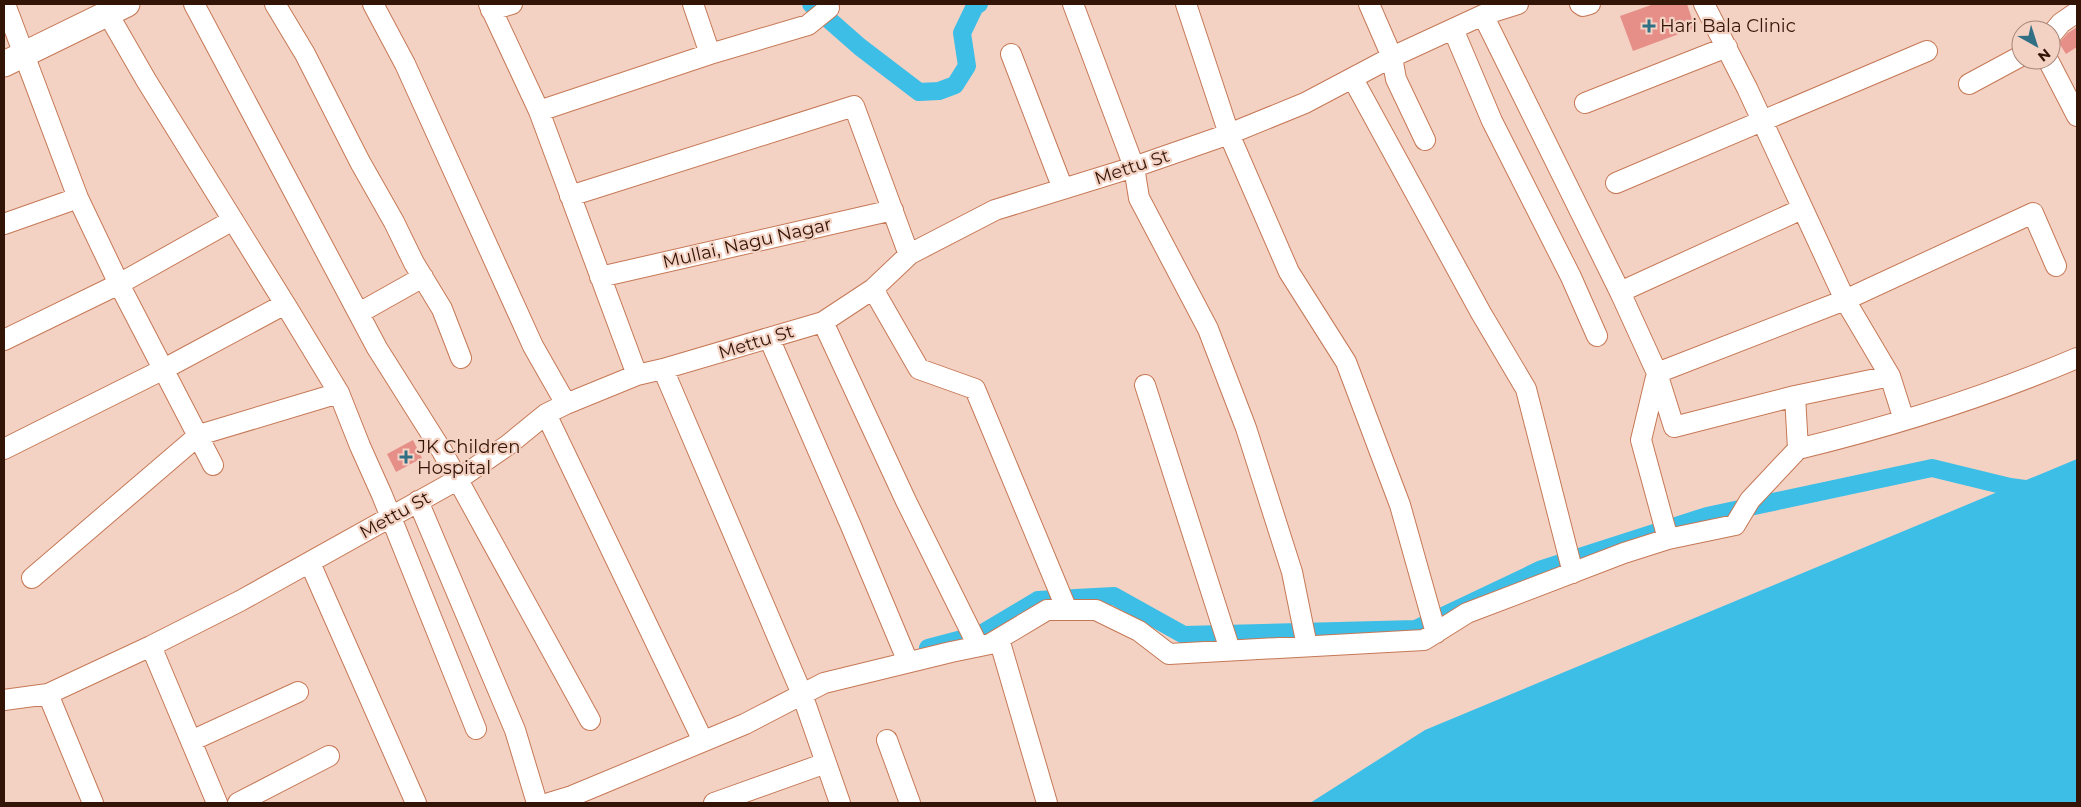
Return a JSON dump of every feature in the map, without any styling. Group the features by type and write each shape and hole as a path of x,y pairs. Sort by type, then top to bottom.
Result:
{"street":[{"path":"5,4 15,60 119,284 213,464"},
{"path":"194,4 378,348 442,451 510,571 590,720"},
{"path":"275,4 310,63 360,162 442,309 461,358"},
{"path":"373,4 404,64 533,346 566,404"},
{"path":"512,4 490,7 539,111 637,375"},
{"path":"694,4 710,54"},
{"path":"1073,4 1134,167 1139,198 1208,329 1246,428 1292,572 1305,637"},
{"path":"1186,4 1229,134 1289,272 1346,362 1400,505 1434,625"},
{"path":"1369,4 1392,57 1396,79 1425,140"},
{"name":"Mettu St","path":"4,700 48,694 151,646 310,563 457,480 508,445 546,414 566,404 637,375 823,322 873,289 909,255 995,210 1134,167 1229,134 1305,103 1354,79 1392,57 1483,15 1518,4"},
{"path":"1580,4 1583,6 1590,4"},
{"path":"1704,4 1763,122 1845,300 1890,376 1904,420"},
{"path":"539,111 710,54 808,25 827,6"},
{"path":"15,60 117,9 146,80 339,393 476,730"},
{"path":"2061,25 2077,12"},
{"path":"1483,15 1620,292 1657,373 1674,427 1795,396 1890,376"},
{"path":"1453,29 1492,121 1571,277 1597,336"},
{"path":"1585,103 1727,47"},
{"path":"1616,183 1926,51"},
{"path":"1011,54 1063,189"},
{"path":"1969,84 2011,61"},
{"path":"2053,70 2077,116"},
{"path":"1354,79 1482,313 1526,389 1571,564"},
{"path":"570,196 854,106 909,255"},
{"path":"4,224 78,198"},
{"path":"1620,292 1802,209"},
{"name":"Mullai, Nagu Nagar","path":"600,277 893,210"},
{"path":"1657,373 1845,300 2032,212 2056,266"},
{"path":"4,340 119,284 233,220"},
{"path":"359,313 423,277"},
{"path":"873,289 919,369 975,389 1064,602"},
{"path":"4,449 164,369 285,304"},
{"path":"823,322 906,501 975,639"},
{"path":"769,338 852,526 906,656"},
{"path":"418,501 515,730 540,800 572,796 701,736 745,724 800,688 824,683 906,656 975,639 990,644 1064,602 1096,610 1139,631 1169,654 1227,640 1305,637 1424,640 1434,625 1467,613 1571,564 1624,553 1666,532 1735,524 1745,508 1798,449 1866,433 2030,378 2077,358"},
{"path":"663,369 800,688 840,803"},
{"path":"1657,373 1641,440 1666,532"},
{"path":"1145,385 1227,640"},
{"path":"32,578 199,435 339,393"},
{"path":"1795,396 1798,449"},
{"path":"546,414 701,736"},
{"path":"310,563 416,803"},
{"path":"999,639 1047,803"},
{"path":"151,646 217,803"},
{"path":"191,741 298,692"},
{"path":"48,694 93,803"},
{"path":"887,740 910,803"},
{"path":"238,803 329,756"},
{"path":"714,803 826,763"}],"water":[{"path":"2077,459 2077,803 1310,803 1425,730"}],"building":[{"path":"1654,4 1687,4 1695,28 1633,51 1620,16"},
{"path":"2077,27 2077,47 2066,54 2061,46 2061,41"},
{"path":"413,440 422,458 396,472 387,454"}],"waterway":[{"path":"811,4 860,47 919,92 939,91 955,85 967,66 962,33 975,6 979,4"},
{"path":"928,648 981,634 1038,600 1114,596 1184,635 1416,629 1542,569 1707,516 1932,468 2010,487 2042,491 2077,481"}],"place":[{"name":"Hari Bala Clinic","path":"1649,26"},
{"name":"JK Children Hospital","path":"406,457"}]}
